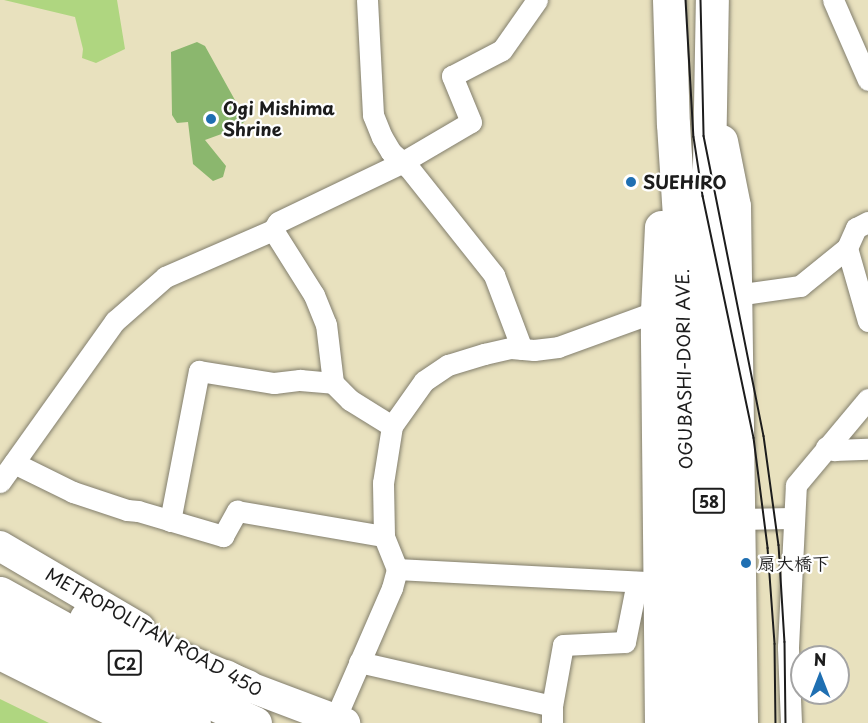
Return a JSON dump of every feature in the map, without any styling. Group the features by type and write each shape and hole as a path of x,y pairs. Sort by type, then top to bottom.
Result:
{"main road":[{"name":"58","path":"669,0 673,124"},
{"name":"58","path":"695,280 711,101 712,0"},
{"path":"711,101 730,176 734,206 736,519 741,723"},
{"name":"OGUBASHI-DORI AVE.","path":"673,124 695,280 711,723"},
{"path":"661,723 648,583 657,311 662,224 673,124"},
{"name":"OGUBASHI-DORI AVE.","path":"688,723 695,280"},
{"name":"METROPOLITAN ROAD 450","path":"0,546 120,618 246,686 340,721"},
{"path":"0,573 112,631 246,686"},
{"name":"C2","path":"0,593 128,664 255,723"},
{"path":"0,609 126,676 227,723"},
{"path":"0,625 117,687 194,723"},
{"path":"0,639 113,699 165,723"},
{"path":"0,653 140,723"}],"street":[{"path":"367,0 373,116 382,137 494,275 522,349"},
{"path":"0,483 115,321 165,277 273,230 278,222 401,163 471,122 452,76 502,50 537,0"},
{"path":"833,0 868,80"},
{"path":"736,295 800,286 847,248 856,228 868,222"},
{"path":"273,230 314,295 326,324 333,383 350,400 392,426"},
{"path":"847,248 868,321"},
{"path":"340,721 359,662 392,588 397,569 384,536 383,483 392,426 424,381 448,365 502,350 558,347 657,311"},
{"path":"170,521 199,371 274,383 300,380 333,383"},
{"path":"791,723 788,647 796,485 868,399"},
{"path":"826,447 834,450 868,449"},
{"path":"14,463 73,492 223,536 237,511 384,536"},
{"path":"736,519 794,518"},
{"path":"359,662 552,714 563,645 626,642 648,583 397,569"}],"green space":[{"path":"4,0 117,0 125,49 96,63 82,58 83,49 75,17"},
{"path":"197,42 205,46 246,120 238,128 205,140 226,166 223,177 213,181 193,164 188,122 177,123 172,115 171,52"},
{"path":"0,699 49,723 0,723"}],"tram line":[{"path":"686,0 694,137 703,196 754,438 768,548 775,644 776,723"},
{"path":"701,0 704,136 764,436 779,545 785,642 786,723"}],"place":[{"name":"Ogi Mishima Shrine","path":"211,119"},
{"name":"SUEHIRO","path":"631,182"},
{"name":"扇大橋下","path":"746,563"}]}
